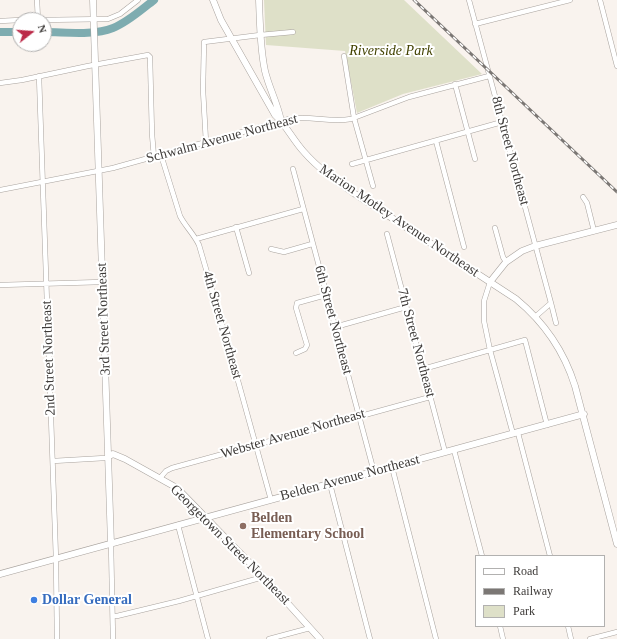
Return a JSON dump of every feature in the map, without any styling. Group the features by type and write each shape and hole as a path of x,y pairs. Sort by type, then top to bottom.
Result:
{"street":[{"path":"37,0 38,12"},
{"name":"3rd Street Northeast","path":"93,0 109,456 113,639"},
{"path":"52,20 93,22 111,18 120,14 138,0"},
{"path":"213,0 231,39 275,115 281,121"},
{"path":"259,0 260,35 265,72 281,121"},
{"name":"8th Street Northeast","path":"469,0 556,323"},
{"path":"475,24 570,0"},
{"path":"600,0 617,66"},
{"path":"0,21 12,20"},
{"path":"206,142 203,90 204,42 293,32"},
{"path":"0,83 149,55 154,157"},
{"path":"344,56 354,118 373,186"},
{"name":"2nd Street Northeast","path":"39,76 53,461 57,639"},
{"name":"Schwalm Avenue Northeast","path":"0,190 98,172 281,121 302,117 344,120 354,118 409,97 489,76"},
{"path":"455,84 475,159"},
{"name":"Marion Motley Avenue Northeast","path":"281,121 303,152 326,174 490,282 506,262 522,251 535,246 617,225"},
{"path":"352,164 502,122"},
{"path":"436,141 464,247"},
{"name":"4th Street Northeast","path":"162,155 180,216 196,239 227,342 271,500"},
{"name":"6th Street Northeast","path":"292,169 374,472"},
{"path":"583,198 587,203 594,231"},
{"path":"196,239 303,209"},
{"path":"236,227 249,273"},
{"path":"495,228 503,257 506,262"},
{"name":"7th Street Northeast","path":"387,234 445,452"},
{"path":"271,249 284,252 312,244"},
{"path":"0,285 102,282"},
{"path":"550,555 526,466 490,350 483,314 484,300 490,282 516,299 535,317 556,343 571,370 584,414 617,544"},
{"path":"296,353 306,349 307,345 296,308 297,303 326,295"},
{"path":"535,317 551,303"},
{"path":"335,327 406,307"},
{"path":"423,369 525,340 547,425"},
{"name":"Webster Avenue Northeast","path":"160,478 166,471 172,468 430,397"},
{"name":"Belden Avenue Northeast","path":"0,574 584,414"},
{"path":"454,450 482,555"},
{"name":"Georgetown Street Northeast","path":"109,456 113,454 125,459 177,488 320,639"},
{"path":"53,461 104,458 109,456"},
{"path":"392,467 436,639"},
{"path":"330,484 370,639"},
{"path":"178,525 208,639"},
{"path":"113,616 197,596 263,578"},
{"path":"500,627 504,639"},
{"path":"568,627 571,639"},
{"path":"269,639 310,628"},
{"path":"590,639 617,632"}],"green space":[{"name":"Riverside Park","path":"264,0 404,0 482,74 403,94 357,113 345,51 266,45"}],"waterway":[{"path":"52,32 88,33 113,28 134,16 154,0"},
{"path":"0,32 12,32"}],"railway":[{"path":"414,0 617,192"}],"place":[{"name":"Belden Elementary School","path":"243,526"},
{"name":"Dollar General","path":"34,600"}]}
